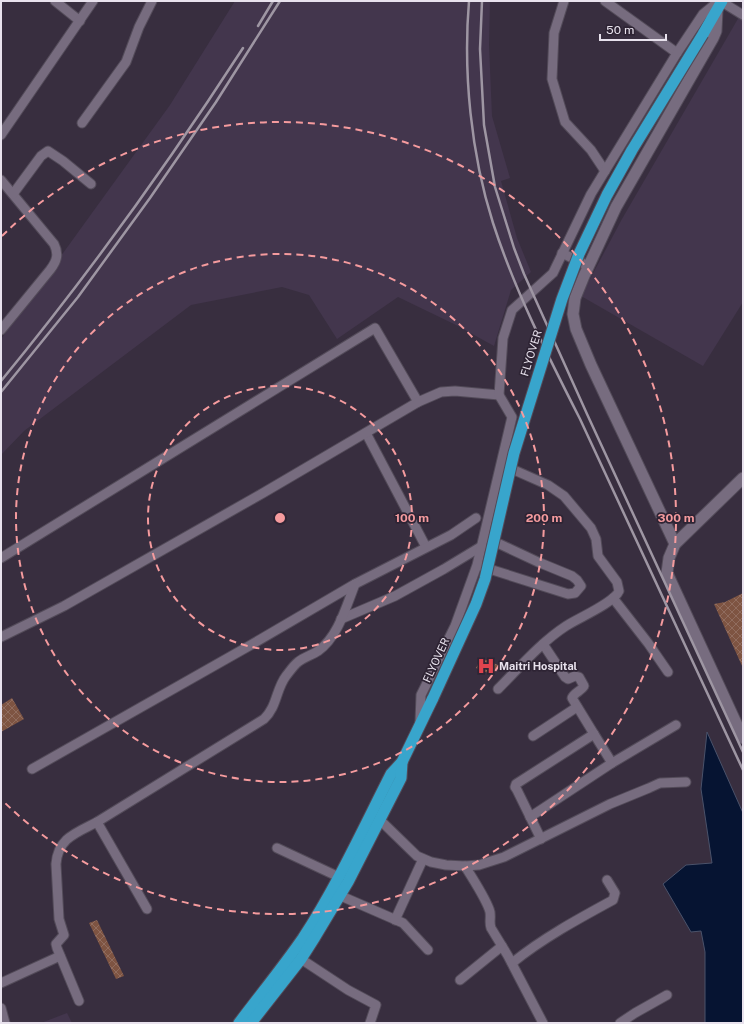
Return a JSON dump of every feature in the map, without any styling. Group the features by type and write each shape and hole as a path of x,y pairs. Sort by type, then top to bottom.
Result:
{"highway":[{"name":"FLYOVER","path":"402,762 476,604 485,579 514,453 562,299 579,254 607,195 632,150 720,4"},
{"path":"251,1023 301,959 340,896 401,778 402,762"},
{"path":"239,1023 303,938 339,877 391,774 402,762"}],"street":[{"path":"1,135 93,1"},
{"path":"82,124 126,62 139,26 152,1"},
{"path":"564,1 554,33 552,79 565,122 592,150 605,171"},
{"path":"605,1 677,53"},
{"path":"57,2 80,21"},
{"path":"675,544 591,365 576,329 573,314 575,298 608,224 713,38 716,31 720,4"},
{"path":"420,726 421,695 455,626 477,565 512,417 499,395 503,338 512,310 553,274 591,194 677,53 703,14 714,5 720,4 743,15"},
{"path":"13,194 41,156 48,151 91,184"},
{"path":"1,180 54,244 57,250 55,263 1,330"},
{"path":"562,253 588,266"},
{"path":"1,558 375,328 418,402"},
{"path":"1,637 64,606 418,402 441,392 455,391 499,395"},
{"path":"366,433 426,548"},
{"path":"498,689 543,644 566,626 613,598 618,594 619,587 598,556 596,538 591,528 564,496 556,490 500,463"},
{"path":"743,478 675,544 669,558 667,573 743,738"},
{"path":"32,769 243,650 355,584 451,535 476,518"},
{"path":"477,565 568,594 575,593 581,586 572,576 538,562 484,536"},
{"path":"341,620 395,596 482,546"},
{"path":"78,1001 56,944 64,935 59,919 56,864 56,856 60,847 65,840 74,834 97,822 270,714 284,678 298,662 322,648 332,635 341,620 355,584"},
{"path":"613,598 648,643 668,672"},
{"path":"543,644 565,677 568,679 576,676 579,677 584,686 572,698 612,763"},
{"path":"533,736 577,707"},
{"path":"530,817 612,763 676,725"},
{"path":"541,839 515,787 516,784 594,734"},
{"path":"380,820 417,856 423,859 446,865 479,865 504,857 610,804 660,783 686,782"},
{"path":"97,822 147,909"},
{"path":"278,848 339,877"},
{"path":"395,920 423,859"},
{"path":"465,866 490,912 489,924 512,963 543,1023"},
{"path":"512,963 533,946 579,918 613,900 615,893 606,880"},
{"path":"340,896 403,923 428,950"},
{"path":"460,980 502,946"},
{"path":"1,983 60,956"},
{"path":"301,959 348,990 376,1005 370,1023"},
{"path":"620,1023 667,995"},
{"path":"1,1008 5,1023"}],"shaded area":[{"path":"235,1 490,1 489,45 492,116 510,178 501,181 517,238 531,272 511,290 494,346 456,325 398,297 337,339 309,295 282,287 191,305 24,431 1,455 1,339 170,105"},
{"path":"739,17 743,19 743,302 703,366 581,296 622,219"},
{"path":"67,1013 72,1023 41,1023"}],"water":[{"path":"707,732 743,813 743,1023 705,1023 705,952 701,931 691,932 663,884 686,865 712,863 701,789"}],"building":[{"path":"743,593 743,668 714,604 725,602"},
{"path":"481,658 498,665 493,675 476,668"},
{"path":"12,698 24,719 1,732 1,705"},
{"path":"97,920 124,976 116,979 89,923"}],"railway":[{"path":"258,26 273,1"},
{"path":"1,392 78,297 150,198 216,102 280,1"},
{"path":"469,1 467,56 470,113 479,169 485,197 493,223 511,273 533,323 580,419 743,770"},
{"path":"482,1 480,49 484,125 495,187 514,248 524,274 587,414 743,752"},
{"path":"1,381 34,341 127,218 186,134 243,48"}],"place":[{"name":"Maitri Hospital","path":"486,666"}]}
